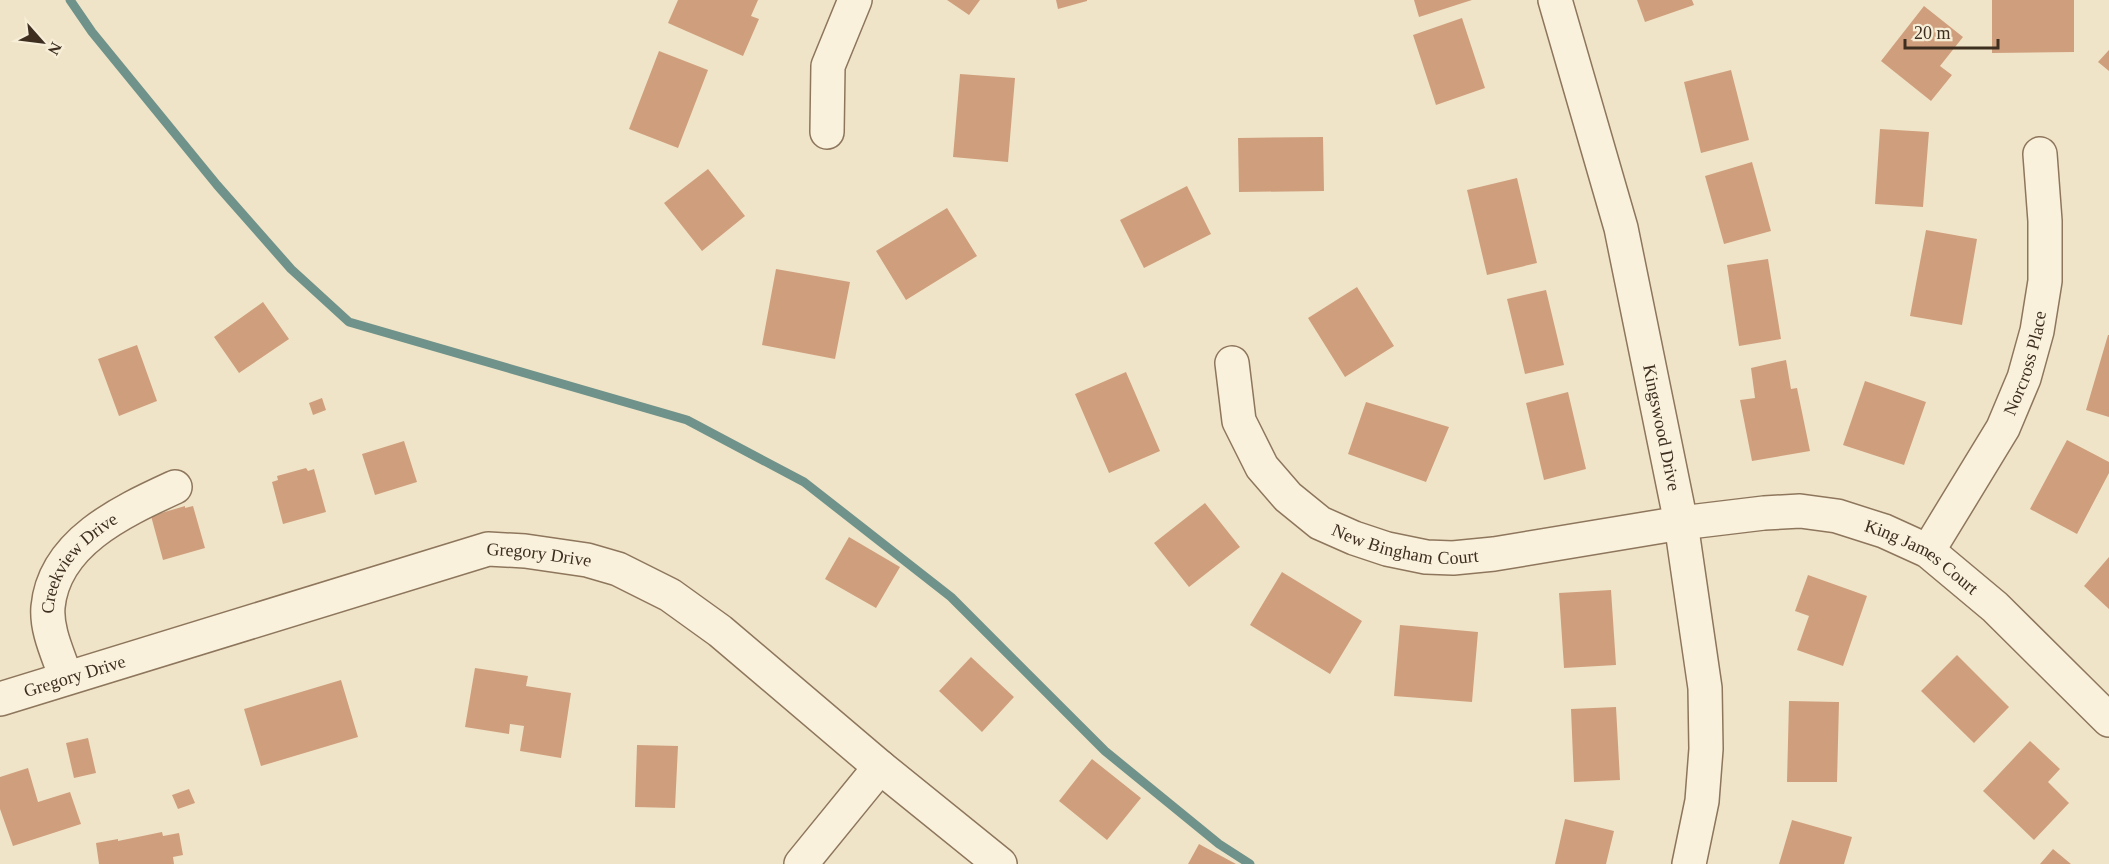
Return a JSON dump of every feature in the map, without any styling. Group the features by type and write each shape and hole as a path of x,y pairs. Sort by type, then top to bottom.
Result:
{"street":[{"path":"827,132 828,66 855,0"},
{"name":"Kingswood Drive","path":"1555,0 1621,228 1681,523 1705,688 1706,749 1702,801 1689,864"},
{"name":"Norcross Place","path":"1928,551 2003,428 2024,378 2037,331 2045,281 2045,221 2040,154"},
{"name":"New Bingham Court","path":"1232,363 1239,421 1262,467 1288,497 1320,523 1354,538 1386,549 1426,557 1453,558 1494,554 1681,523"},
{"name":"Creekview Drive","path":"66,678 52,639 48,616 50,597 60,567 70,553 114,517 175,487"},
{"name":"King James Court","path":"1681,523 1800,511 1837,516 1884,531 1928,551 1995,607 2109,720"},
{"name":"Gregory Drive","path":"0,699 488,549 525,551 587,560 618,569 670,595 720,631 880,767 1000,864"},
{"path":"801,864 880,767"}],"building":[{"path":"678,0 758,0 751,16 759,19 743,56 668,23"},
{"path":"947,0 980,0 969,15"},
{"path":"1056,0 1087,0 1087,1 1058,9"},
{"path":"1414,0 1472,0 1419,17"},
{"path":"1637,0 1692,0 1694,5 1645,22"},
{"path":"1992,0 2074,0 2074,52 1992,53"},
{"path":"1924,6 1963,37 1940,66 1952,75 1931,101 1881,61"},
{"path":"1462,18 1485,88 1436,105 1413,35"},
{"path":"2109,50 2109,71 2098,62"},
{"path":"659,51 708,70 678,148 629,129"},
{"path":"1731,70 1749,140 1701,153 1684,82"},
{"path":"960,74 1015,78 1008,162 953,157"},
{"path":"1880,129 1929,132 1923,207 1875,204"},
{"path":"1323,137 1324,191 1239,192 1238,138"},
{"path":"1752,162 1771,231 1724,244 1705,176"},
{"path":"708,169 745,216 702,251 664,203"},
{"path":"1517,178 1537,263 1487,275 1467,190"},
{"path":"1187,186 1211,234 1144,268 1120,220"},
{"path":"947,208 977,256 906,300 876,251"},
{"path":"1926,230 1977,239 1962,325 1910,316"},
{"path":"1768,259 1781,339 1739,346 1727,265"},
{"path":"776,269 850,282 835,359 762,345"},
{"path":"1357,287 1394,346 1345,377 1308,318"},
{"path":"1546,290 1564,365 1525,374 1507,299"},
{"path":"263,302 289,339 239,373 214,337"},
{"path":"2109,335 2109,417 2086,410"},
{"path":"137,345 157,401 119,416 98,359"},
{"path":"1786,360 1791,389 1797,388 1810,451 1752,461 1740,400 1755,398 1751,368"},
{"path":"1126,372 1160,451 1109,473 1075,394"},
{"path":"1865,381 1926,402 1904,465 1843,445"},
{"path":"1568,392 1586,469 1544,480 1526,403"},
{"path":"322,398 326,410 313,415 309,403"},
{"path":"1366,402 1449,427 1426,482 1348,454"},
{"path":"2067,440 2109,462 2109,473 2077,534 2030,509"},
{"path":"404,441 417,482 375,495 362,454"},
{"path":"306,468 308,471 314,469 326,512 283,524 272,482 278,480 277,476"},
{"path":"1205,503 1240,547 1189,587 1154,543"},
{"path":"185,506 185,508 193,506 205,548 163,560 151,516"},
{"path":"849,537 900,567 876,608 825,579"},
{"path":"2109,557 2109,609 2084,586"},
{"path":"1282,572 1362,621 1330,674 1250,625"},
{"path":"1808,575 1867,596 1843,666 1797,650 1809,616 1795,611"},
{"path":"1611,590 1616,665 1564,668 1559,593"},
{"path":"1400,625 1478,632 1472,702 1394,696"},
{"path":"1957,655 2009,707 1974,743 1921,691"},
{"path":"971,657 1014,697 982,732 939,691"},
{"path":"475,668 528,676 526,686 571,693 561,758 520,751 524,726 510,724 509,734 465,727"},
{"path":"341,680 358,737 261,766 244,709"},
{"path":"1789,701 1839,702 1837,782 1787,782"},
{"path":"1616,707 1620,780 1574,782 1571,709"},
{"path":"88,738 96,773 74,778 66,743"},
{"path":"2030,741 2060,769 2048,782 2069,803 2034,840 1983,791"},
{"path":"637,745 678,746 675,808 635,807"},
{"path":"1092,759 1141,798 1107,840 1059,801"},
{"path":"28,768 38,802 70,792 81,824 13,846 0,809 0,777"},
{"path":"189,789 195,803 178,809 172,795"},
{"path":"1565,819 1614,831 1606,864 1555,864"},
{"path":"1792,820 1852,837 1844,864 1779,864"},
{"path":"162,832 163,836 179,833 183,855 173,857 174,864 99,864 96,843"},
{"path":"1199,844 1236,864 1188,864"},
{"path":"2053,849 2071,864 2040,864"}],"waterway":[{"path":"70,0 92,32 217,185 291,269 349,322 687,420 804,482 951,597 1105,751 1219,844 1250,864"}]}
